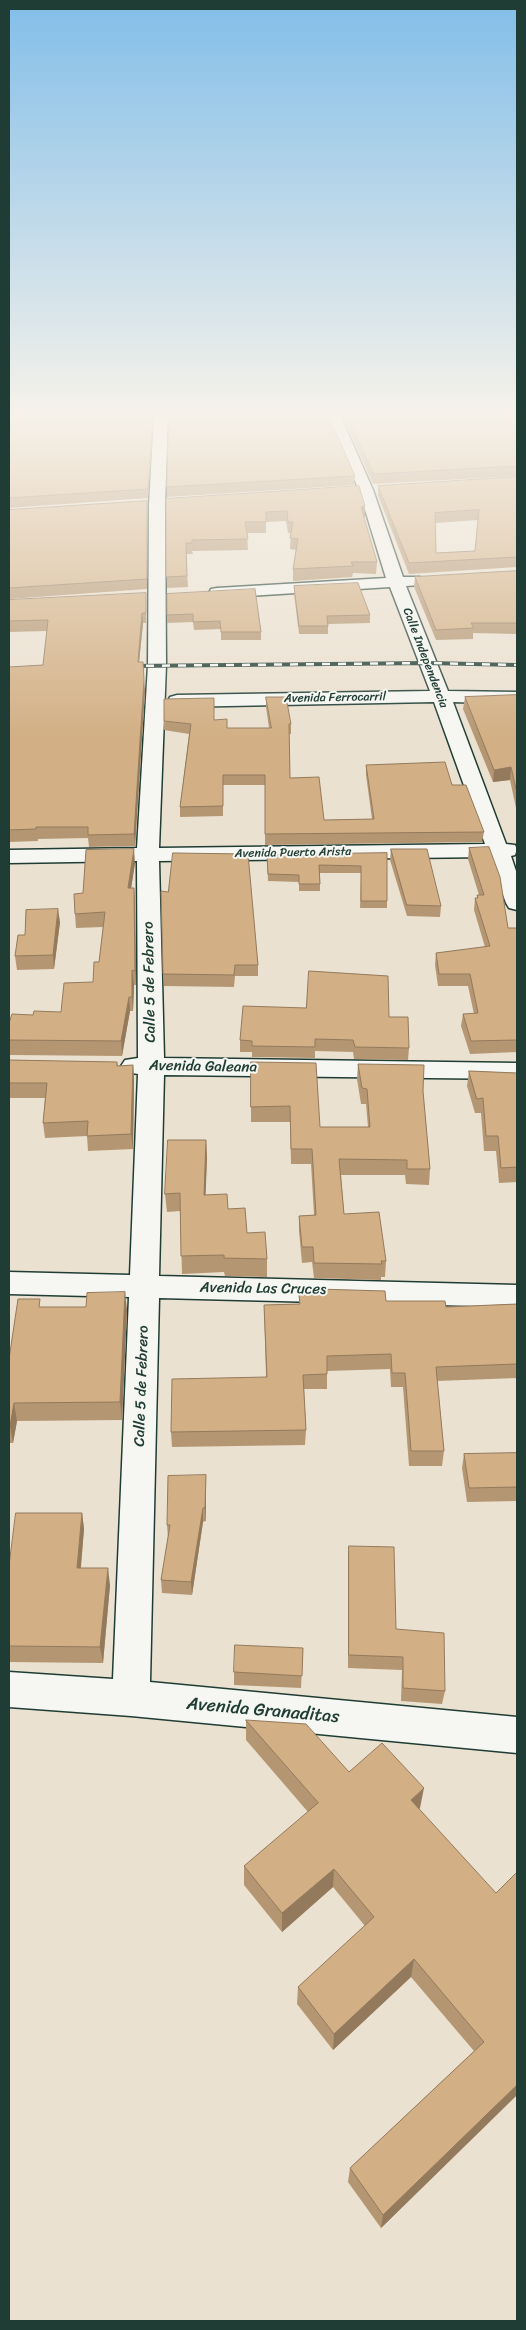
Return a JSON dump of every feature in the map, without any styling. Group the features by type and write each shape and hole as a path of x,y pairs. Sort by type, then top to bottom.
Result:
{"street":[{"name":"Calle 5 de Febrero","path":"131,1698 151,1067 148,856 157,665 159,524"},
{"name":"Calle Independencia","path":"377,524 396,582 429,663 440,696 507,850 517,903"},
{"path":"196,594 433,580"},
{"name":"Avenida Ferrocarril","path":"154,701 440,696 517,698"},
{"name":"Avenida Puerto Arista","path":"9,856 148,856 507,850"},
{"name":"Avenida Galeana","path":"113,1066 517,1071"},
{"name":"Avenida Las Cruces","path":"9,1282 517,1296"},
{"name":"Avenida Granaditas","path":"9,1690 131,1698 517,1735"}],"building":[{"path":"9,524 147,524 147,579 9,588"},
{"path":"166,524 245,524 248,539 192,540 192,543 186,543 187,576 166,577"},
{"path":"293,524 366,524 377,562 351,562 353,566 293,569 298,539 290,538"},
{"path":"393,524 435,524 436,553 475,551 478,524 517,524 517,557 409,563"},
{"path":"517,571 517,623 471,623 474,628 436,630 415,577"},
{"path":"358,583 370,615 327,616 328,626 299,626 294,586"},
{"path":"255,589 261,632 221,632 220,621 193,622 193,614 167,615 167,594"},
{"path":"146,593 146,613 142,613 138,662 143,662 144,680 134,834 88,835 88,827 36,827 36,829 9,830 9,667 43,665 48,620 9,621 9,600"},
{"path":"517,695 517,793 511,767 494,770 465,697"},
{"path":"266,697 286,697 291,724 289,724 290,778 319,777 324,820 374,819 366,765 445,762 452,785 466,785 484,832 265,834 265,775 223,775 223,806 180,807 191,724 164,721 164,699 214,698 214,720 227,719 227,728 271,728"},
{"path":"489,847 500,877 508,928 517,928 517,1040 471,1041 463,1014 478,1013 470,974 439,974 436,953 490,946 475,898 478,898 477,895 484,895 469,848"},
{"path":"134,849 128,888 134,888 135,971 132,970 132,997 129,997 121,1041 9,1040 9,1023 12,1014 33,1015 34,1011 61,1012 64,983 93,982 94,962 99,962 105,912 75,914 74,894 83,893 86,850"},
{"path":"391,849 427,849 441,906 407,905"},
{"path":"173,853 248,854 258,965 235,965 234,975 163,974 161,891 168,892"},
{"path":"387,853 387,901 361,901 361,866 319,865 320,884 299,884 299,875 268,874 267,855"},
{"path":"58,909 53,955 15,956 18,935 25,935 26,910"},
{"path":"309,971 388,976 389,1017 408,1017 409,1048 355,1047 353,1040 315,1039 315,1047 252,1046 252,1041 240,1040 243,1006 306,1008"},
{"path":"9,1060 117,1062 117,1066 133,1065 131,1134 87,1136 88,1121 43,1123 47,1083 9,1083"},
{"path":"251,1062 316,1063 320,1127 370,1127 367,1089 362,1088 358,1064 424,1065 423,1091 430,1169 407,1169 407,1160 339,1159 344,1214 379,1212 386,1261 381,1261 382,1264 314,1263 313,1247 302,1247 299,1216 316,1215 312,1149 291,1149 290,1106 251,1107"},
{"path":"469,1071 517,1073 517,1167 501,1168 498,1136 486,1136 483,1098 477,1099"},
{"path":"168,1140 206,1140 204,1195 227,1194 228,1209 245,1208 247,1233 265,1232 267,1259 224,1258 224,1255 181,1256 180,1193 165,1194"},
{"path":"317,1289 385,1291 386,1301 445,1301 446,1307 517,1304 517,1364 436,1367 444,1451 411,1451 405,1373 392,1373 391,1354 327,1356 327,1374 303,1375 306,1430 171,1432 172,1379 267,1377 264,1305 300,1304 299,1295 317,1294"},
{"path":"125,1292 120,1402 14,1403 9,1426 9,1359 18,1299 40,1299 39,1307 86,1307 87,1293"},
{"path":"517,1453 517,1487 469,1488 464,1454"},
{"path":"206,1475 205,1508 203,1508 191,1582 161,1580 170,1525 167,1525 168,1476"},
{"path":"16,1513 82,1513 77,1568 108,1568 100,1647 9,1646 9,1566"},
{"path":"349,1546 394,1547 396,1629 444,1633 445,1691 403,1688 403,1657 349,1655"},
{"path":"235,1645 303,1648 302,1676 234,1672"},
{"path":"246,1720 306,1724 349,1772 382,1743 424,1788 411,1800 496,1893 517,1872 517,2085 383,2215 350,2168 484,2042 414,1959 334,2034 298,1987 374,1917 334,1869 282,1913 244,1866 318,1803"}],"railway":[{"path":"130,666 429,663 517,665"}]}
